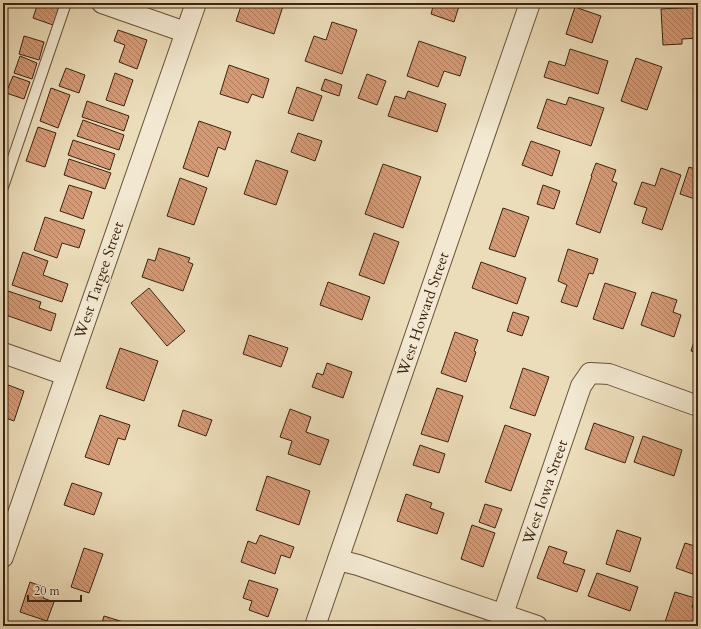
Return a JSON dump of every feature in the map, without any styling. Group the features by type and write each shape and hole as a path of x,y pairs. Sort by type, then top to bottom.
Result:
{"street":[{"path":"102,3 185,32"},
{"name":"West Targee Street","path":"3,556 196,3"},
{"name":"West Howard Street","path":"315,626 530,3"},
{"path":"3,353 66,375"},
{"name":"West Iowa Street","path":"503,614 581,386 590,373 609,374 698,406"},
{"path":"338,560 358,565 537,626"}],"lane":[{"path":"3,187 66,3"}],"building":[{"path":"38,3 44,3 59,8 53,25 33,18"},
{"path":"242,3 284,3 274,34 236,21"},
{"path":"434,3 460,3 454,22 431,14"},
{"path":"575,7 601,16 592,43 566,34"},
{"path":"698,7 698,38 682,39 682,44 663,45 661,9"},
{"path":"332,22 357,30 342,74 305,61 314,36 326,40"},
{"path":"118,30 147,40 137,69 119,62 125,45 114,41"},
{"path":"24,36 44,42 39,60 19,54"},
{"path":"419,41 466,57 460,76 444,71 438,87 407,76"},
{"path":"570,49 608,61 598,94 544,77 549,61 565,66"},
{"path":"20,56 37,63 32,79 14,73"},
{"path":"636,58 662,67 647,110 621,101"},
{"path":"229,65 269,79 263,98 252,94 248,103 220,94"},
{"path":"66,68 85,75 79,93 59,86"},
{"path":"115,73 133,80 124,106 106,100"},
{"path":"367,74 386,81 377,105 358,98"},
{"path":"13,76 30,82 24,99 6,93"},
{"path":"325,79 342,85 339,96 321,90"},
{"path":"297,87 322,96 313,121 288,113"},
{"path":"51,88 70,95 58,128 40,121"},
{"path":"408,91 446,104 437,132 388,116 395,96 405,99"},
{"path":"569,97 604,108 591,146 537,128 547,99 566,105"},
{"path":"87,101 129,116 124,131 82,117"},
{"path":"83,120 124,135 119,150 77,136"},
{"path":"199,121 231,132 225,150 218,147 208,177 183,168"},
{"path":"38,127 56,133 45,167 26,161"},
{"path":"298,133 322,141 315,161 291,152"},
{"path":"73,140 115,154 110,170 68,155"},
{"path":"531,141 560,151 552,176 522,165"},
{"path":"69,159 111,173 105,189 64,175"},
{"path":"256,160 288,171 276,205 244,194"},
{"path":"596,163 616,170 612,181 617,183 600,233 576,224"},
{"path":"383,164 421,177 403,228 365,214"},
{"path":"689,167 698,170 698,200 680,194"},
{"path":"661,168 681,175 662,230 642,223 647,208 634,204 642,182 655,186"},
{"path":"180,178 207,188 194,225 167,216"},
{"path":"69,185 92,192 83,219 60,211"},
{"path":"543,185 560,191 554,209 537,204"},
{"path":"503,208 529,217 515,257 489,249"},
{"path":"45,217 85,230 79,248 62,243 57,258 34,250"},
{"path":"374,233 399,242 384,284 359,275"},
{"path":"159,248 190,258 188,262 193,264 183,291 142,277 148,259 155,261"},
{"path":"568,249 598,259 593,274 589,273 577,307 561,302 567,285 558,281"},
{"path":"23,252 48,261 43,275 68,284 62,302 12,285"},
{"path":"481,262 526,278 517,304 472,288"},
{"path":"328,282 370,297 362,320 320,305"},
{"path":"605,283 636,293 623,329 593,319"},
{"path":"149,288 185,331 167,346 131,303"},
{"path":"8,291 41,302 39,308 56,314 51,331 3,314 3,306"},
{"path":"652,292 677,300 673,312 681,315 674,337 641,325"},
{"path":"513,312 529,317 522,336 507,331"},
{"path":"698,329 698,353 691,351"},
{"path":"455,332 478,340 474,351 476,352 466,382 441,373"},
{"path":"249,335 288,348 281,367 243,354"},
{"path":"120,348 158,361 144,401 106,388"},
{"path":"327,363 352,372 343,398 312,387 317,373 323,375"},
{"path":"523,368 549,377 535,416 510,408"},
{"path":"3,383 24,391 14,421 3,417"},
{"path":"437,388 463,396 448,442 421,434"},
{"path":"290,409 311,417 306,432 329,440 320,465 288,454 292,441 280,437"},
{"path":"183,410 212,420 206,436 178,426"},
{"path":"100,415 130,425 125,440 118,438 109,465 85,457"},
{"path":"594,423 634,437 625,463 585,449"},
{"path":"505,425 531,434 511,491 485,482"},
{"path":"643,436 682,450 674,476 634,462"},
{"path":"420,445 445,454 439,473 413,465"},
{"path":"267,476 310,491 299,525 256,510"},
{"path":"72,483 102,493 94,515 64,505"},
{"path":"406,494 432,503 430,508 444,513 437,534 397,521"},
{"path":"485,504 502,509 495,528 479,522"},
{"path":"472,525 495,533 483,567 461,559"},
{"path":"617,530 641,538 630,572 606,564"},
{"path":"260,535 294,547 290,558 281,555 275,574 241,562 248,541 256,544"},
{"path":"685,543 698,547 698,576 676,568"},
{"path":"549,546 567,552 563,563 585,570 577,592 537,578"},
{"path":"84,548 103,554 89,593 71,587"},
{"path":"597,573 638,587 630,611 588,596"},
{"path":"249,580 278,589 268,617 249,610 252,601 243,598"},
{"path":"30,582 46,588 43,598 54,602 47,621 20,612"},
{"path":"675,592 695,598 692,607 698,609 698,626 664,625"},
{"path":"104,616 130,624 129,626 101,626"}]}
